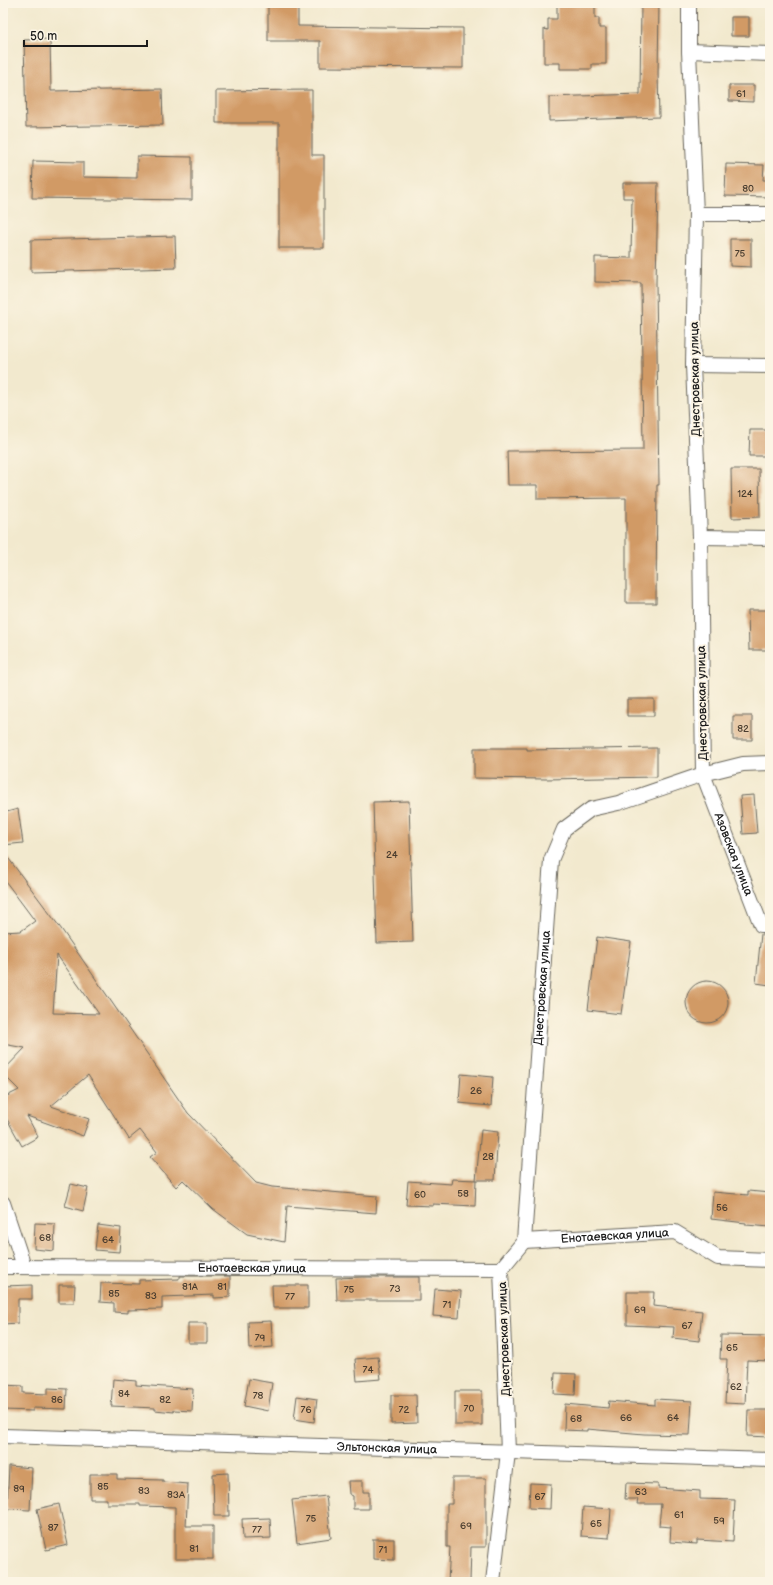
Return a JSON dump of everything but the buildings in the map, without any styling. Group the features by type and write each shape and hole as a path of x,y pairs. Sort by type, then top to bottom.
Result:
{"street":[{"name":"Днестровская улица","path":"493,1582 508,1452 501,1269 524,1241 551,860 564,829 591,809 618,803 703,774 700,537 693,365 696,214 689,51 689,3"},
{"path":"689,51 770,54"},
{"path":"696,214 770,214"},
{"path":"693,365 770,366"},
{"path":"700,537 770,538"},
{"path":"703,774 743,764 770,763"},
{"name":"Азовская улица","path":"703,774 761,925 770,925"},
{"path":"3,1202 24,1266"},
{"name":"Енотаевская улица","path":"524,1241 675,1232 718,1258 770,1260"},
{"name":"Енотаевская улица","path":"3,1267 501,1269"},
{"name":"Эльтонская улица","path":"3,1436 770,1460"}]}
